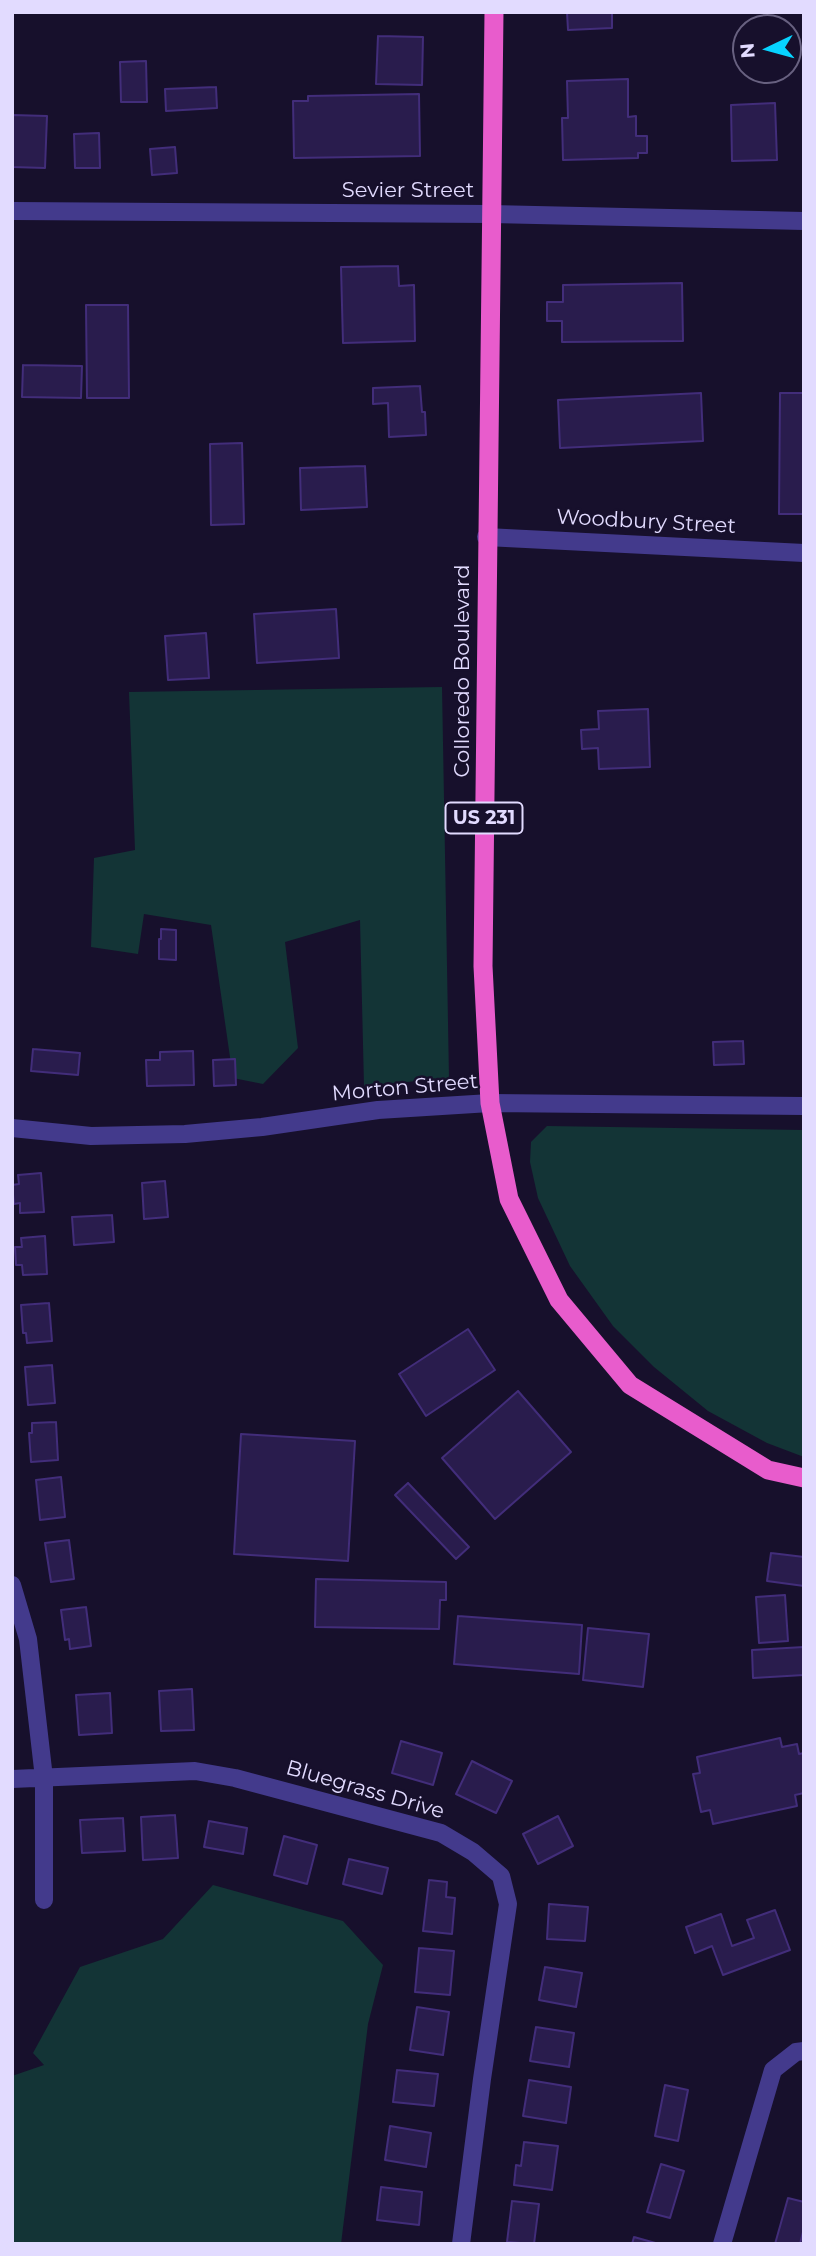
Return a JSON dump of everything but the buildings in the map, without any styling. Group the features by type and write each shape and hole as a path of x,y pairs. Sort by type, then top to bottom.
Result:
{"highway":[{"name":"Colloredo Boulevard","path":"494,12 483,966 490,1103 509,1199 559,1300 630,1385 768,1470 804,1478"}],"street":[{"name":"Sevier Street","path":"12,211 491,214 804,221"},
{"name":"Woodbury Street","path":"486,537 804,553"},
{"name":"Morton Street","path":"12,1128 91,1136 185,1134 262,1127 378,1110 490,1103 804,1106"},
{"path":"12,1585 28,1639 44,1779 44,1900"},
{"name":"Bluegrass Drive","path":"12,1779 195,1771 235,1778 441,1833 473,1852 501,1876 508,1905 461,2244"},
{"path":"722,2244 773,2070 796,2052 804,2051"}],"green space":[{"path":"442,687 449,1078 364,1086 360,920 285,942 298,1048 263,1084 233,1078 211,925 144,914 138,954 91,947 94,858 135,850 129,692"},
{"path":"547,1126 804,1130 804,1457 767,1443 708,1411 654,1367 613,1326 570,1266 538,1198 530,1162 531,1142"},
{"path":"213,1885 343,1921 383,1965 368,2024 341,2244 12,2244 12,2076 44,2065 33,2053 80,1967 163,1939"}]}
